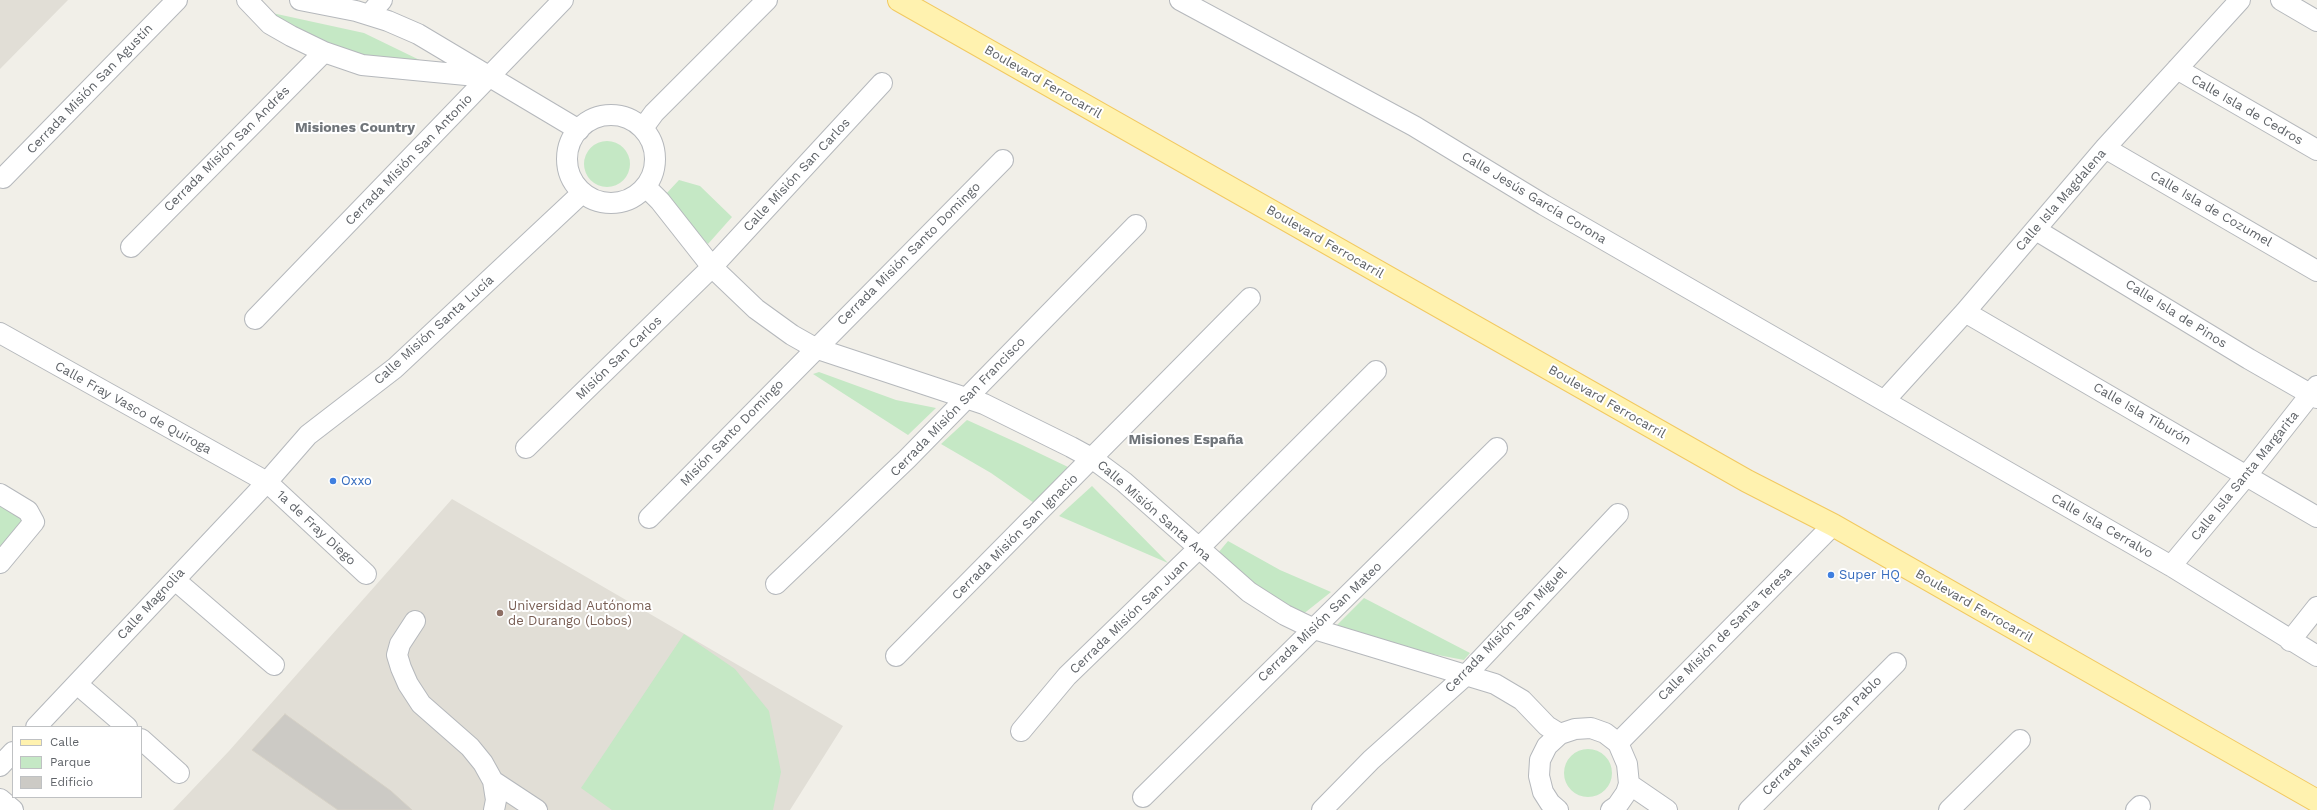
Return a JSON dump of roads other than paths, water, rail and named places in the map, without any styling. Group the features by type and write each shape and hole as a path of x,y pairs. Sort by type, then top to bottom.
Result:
{"main road":[{"name":"Boulevard Ferrocarril","path":"898,0 1746,480 1833,525 2317,801"}],"street":[{"name":"Cerrada Misión San Agustín","path":"3,178 177,0"},
{"path":"247,0 270,24 324,52 362,65 489,77"},
{"path":"300,0 326,4 369,15 418,34 579,130"},
{"path":"369,15 382,0"},
{"name":"Cerrada Misión San Antonio","path":"254,319 563,0"},
{"path":"643,128 654,113 767,0"},
{"name":"Calle Jesús García Corona","path":"1180,0 1414,126 1544,205 1885,400"},
{"name":"Calle Isla Magdalena","path":"1885,400 1965,312 2105,148 2240,0"},
{"path":"2281,0 2317,21"},
{"name":"Cerrada Misión San Andrés","path":"131,247 324,52"},
{"name":"Calle Isla de Cedros","path":"2177,69 2317,150"},
{"name":"Calle Misión San Carlos","path":"712,267 882,83"},
{"path":"616,115 631,119 643,128 652,141 656,155 654,171 646,187 637,196 620,203 605,203 582,193 572,180 567,165 568,149 574,135 586,122 600,116 616,115"},
{"name":"Calle Isla de Cozumel","path":"2105,148 2317,271"},
{"name":"Cerrada Misión Santo Domingo","path":"815,348 1003,160"},
{"name":"Calle Misión Santa Ana","path":"646,187 660,201 712,267 756,309 815,348 984,404 1093,459 1124,482 1198,549 1249,592 1285,616 1314,629 1495,684 1522,700 1547,726 1560,734"},
{"name":"Calle Misión Santa Lucía","path":"267,482 308,434 395,368 582,193"},
{"name":"Cerrada Misión San Francisco","path":"776,584 907,460 1136,226"},
{"name":"Calle Isla de Pinos","path":"2036,230 2249,359 2315,392"},
{"name":"Misión San Carlos","path":"526,448 712,267"},
{"name":"Cerrada Misión San Ignacio","path":"896,656 1093,459 1250,298"},
{"name":"Calle Isla Tiburón","path":"1965,312 2317,517"},
{"name":"Calle Fray Vasco de Quiroga","path":"0,333 267,482"},
{"name":"Misión Santo Domingo","path":"649,518 815,348"},
{"name":"Cerrada Misión San Juan","path":"1021,731 1067,676 1198,549 1376,370"},
{"name":"Calle Isla Santa Margarita","path":"2171,566 2315,392"},
{"name":"Calle Isla Cerralvo","path":"1885,400 2171,566 2290,641 2317,656"},
{"name":"Cerrada Misión San Mateo","path":"1143,797 1497,448"},
{"name":"1a de Fray Diego","path":"267,482 366,574"},
{"name":"Calle Magnolia","path":"37,726 267,482"},
{"path":"0,494 28,511 34,522 0,563"},
{"name":"Cerrada Misión San Miguel","path":"1322,810 1371,760 1466,675 1618,514"},
{"name":"Calle Misión de Santa Teresa","path":"1618,743 1833,525"},
{"path":"175,580 274,665"},
{"path":"2290,641 2317,607"},
{"path":"415,621 400,644 397,655 408,684 422,704 470,748 483,764 493,781 496,800 494,810"},
{"name":"Cerrada Misión San Pablo","path":"1749,810 1896,663"},
{"path":"77,684 126,726"},
{"path":"1553,809 1543,792 1539,776 1540,760 1547,746 1560,734 1575,728 1591,728 1606,733 1618,743 1628,764 1629,784 1626,793 1617,806 1611,810"},
{"path":"142,740 179,773"},
{"path":"1949,810 2020,740"},
{"path":"0,766 12,753"},
{"path":"493,781 537,810"},
{"path":"1629,784 1667,810"},
{"path":"0,799 13,810"}],"place":[{"name":"Oxxo","path":"333,481"},
{"name":"Super HQ","path":"1831,575"},
{"name":"Universidad Autónoma de Durango (Lobos)","path":"500,613"}],"district":[{"name":"Misiones Country","path":"355,128"},
{"name":"Misiones España","path":"1186,440"}]}
